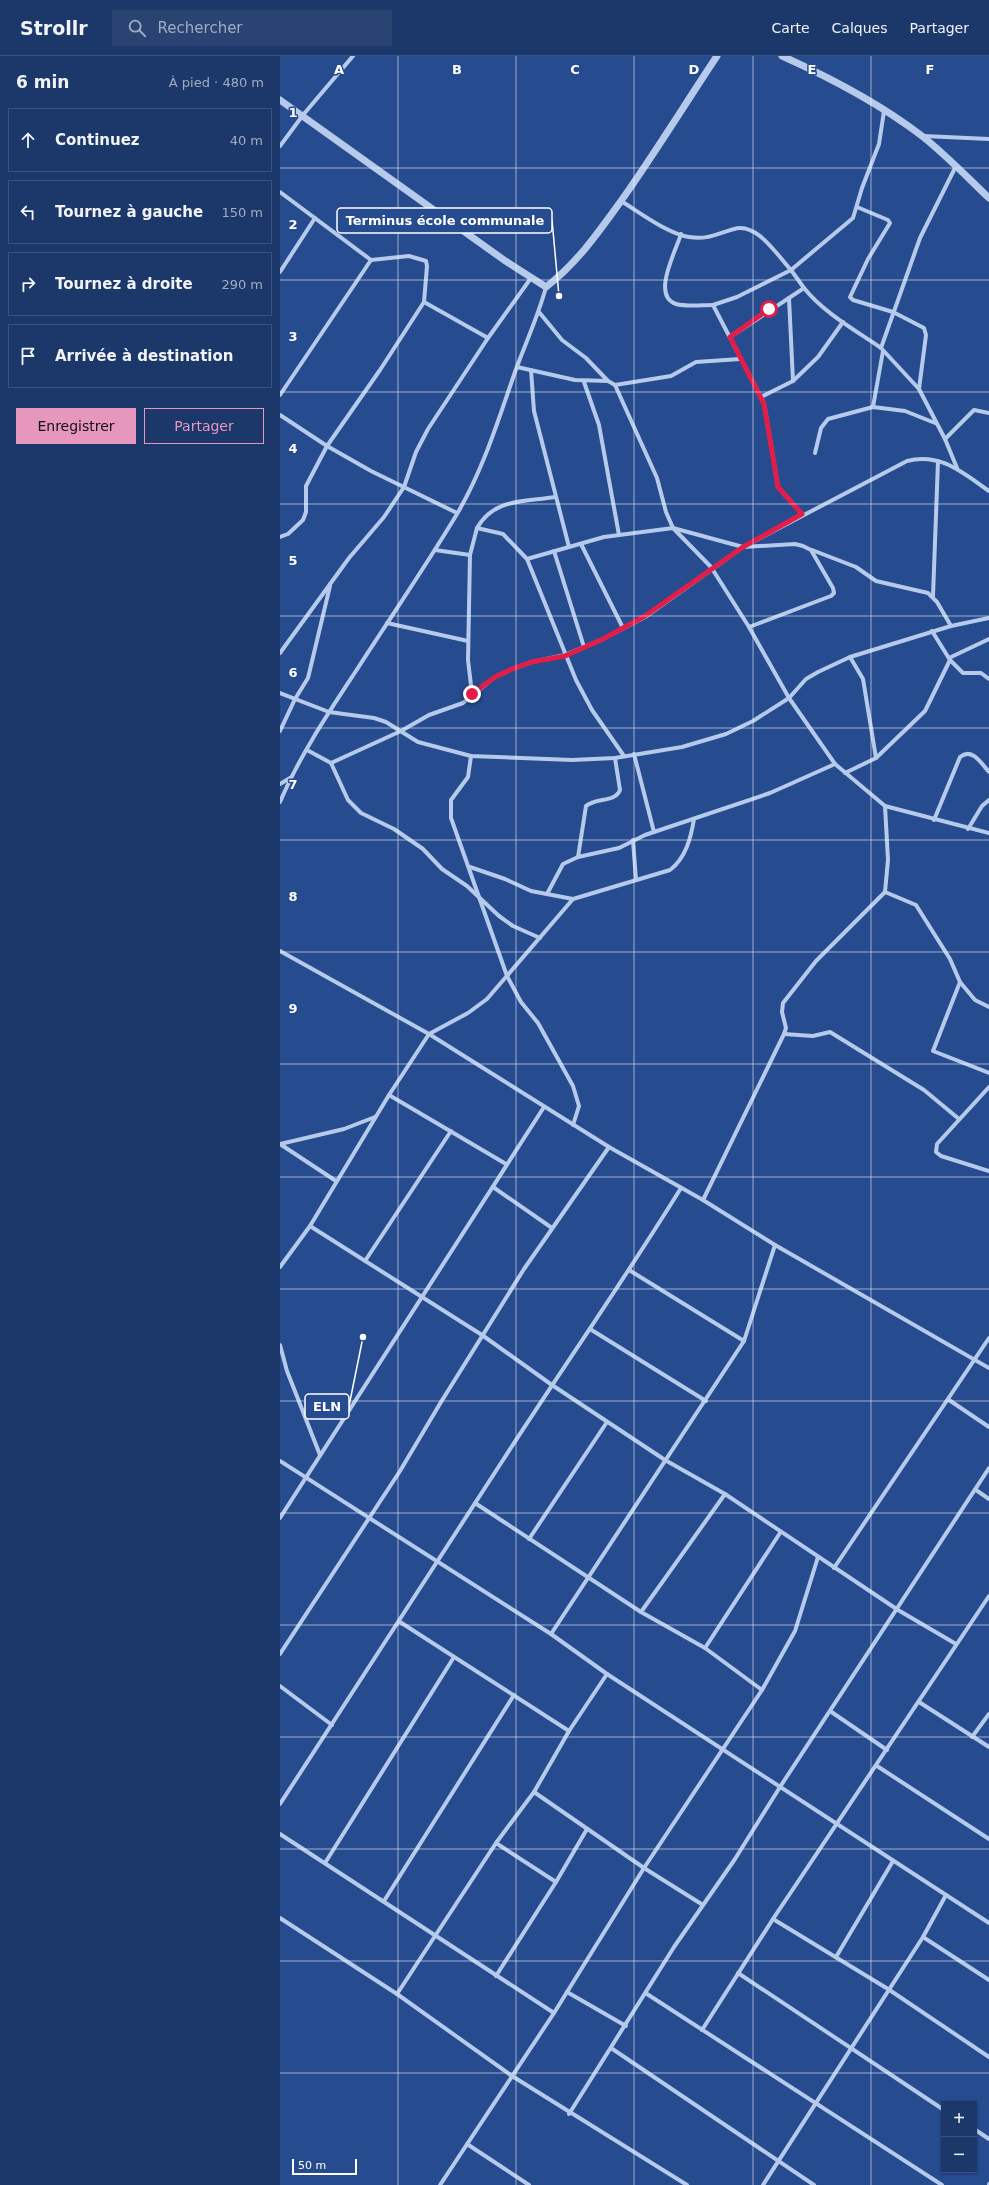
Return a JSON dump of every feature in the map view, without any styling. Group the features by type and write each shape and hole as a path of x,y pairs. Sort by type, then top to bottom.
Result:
{"street":[{"path":"280,146 303,115 353,56"},
{"path":"280,802 290,778 329,712 435,550 478,476 517,367 539,312 546,287 562,275 589,247 655,152 717,56"},
{"path":"782,56 826,76 884,111 921,136 956,166 989,198"},
{"path":"280,100 531,278 546,287"},
{"path":"681,234 665,281 664,290 666,297 674,303 681,305 713,305 737,297 790,270 848,224 853,218 862,188 879,144 884,111"},
{"path":"921,136 989,139"},
{"path":"873,407 882,349 893,312 920,238 956,166"},
{"path":"280,192 371,260 409,256 426,261 427,266 424,302 380,370 326,446 306,486 306,512 304,520 288,534 280,537"},
{"path":"621,201 681,234 701,238 715,237 741,227 757,233 810,295 843,322 882,349 919,388 935,423 945,439 957,468"},
{"path":"856,207 888,220 890,223 868,259 850,297 853,300 893,312 912,321 925,330 919,388"},
{"path":"280,272 315,218"},
{"path":"280,395 371,260"},
{"path":"280,653 349,558 384,517 404,487 420,442 488,338 531,278"},
{"path":"730,337 769,309 804,288"},
{"path":"789,298 793,381"},
{"path":"424,302 488,338"},
{"path":"713,305 761,397 766,410 778,487 802,514"},
{"path":"539,312 562,340 586,358 608,381 615,385 657,478 666,512 673,528 711,568 749,627 789,698 836,764 885,806 968,829 989,833"},
{"path":"761,397 793,381 818,357 843,322"},
{"path":"615,385 671,376 696,362 740,359"},
{"path":"517,367 584,382 608,381"},
{"path":"531,370 534,411 569,547"},
{"path":"584,382 599,425 619,535"},
{"path":"815,453 821,428 828,419 873,407 905,411 935,423"},
{"path":"945,439 974,410 989,413"},
{"path":"280,415 326,446 457,513"},
{"path":"331,763 401,731 429,715 463,703 472,694 495,677 512,669 532,662 565,656 623,628 645,616 711,568 743,547 802,514 907,461 921,457 938,461 957,468 989,491"},
{"path":"933,596 938,461"},
{"path":"472,694 468,641 470,555 477,528 484,516 502,506 514,502 555,497"},
{"path":"477,528 503,534 527,559 565,656 592,710 624,756"},
{"path":"527,559 619,535 673,528 743,547 795,544 856,567 876,581 913,588 928,593 933,596 951,626"},
{"path":"581,544 623,628"},
{"path":"435,550 470,555"},
{"path":"749,627 831,596 834,593 833,588 812,550"},
{"path":"554,551 584,647"},
{"path":"280,731 295,699 308,678 331,583"},
{"path":"280,693 329,712 374,718 386,722 418,742 471,756 572,760 615,758 682,747 726,734 753,721 789,698 806,679 850,657 951,626 989,618"},
{"path":"387,623 468,641"},
{"path":"932,632 949,659 963,673 981,673 989,679"},
{"path":"845,773 876,758 925,711 949,659 989,639"},
{"path":"850,657 863,679 876,758"},
{"path":"307,750 331,763 348,800 361,813 384,822 423,849 442,869 467,886 513,926 540,938"},
{"path":"934,820 960,756 968,752 972,753 989,772"},
{"path":"634,754 654,832"},
{"path":"471,756 468,777 452,800 450,808 451,818 470,867 507,976 521,1002 538,1024 573,1086 579,1106 573,1125"},
{"path":"578,857 586,806 590,802 615,797 620,790 615,758"},
{"path":"547,894 563,864 578,857 607,851 654,832 770,793 836,764"},
{"path":"280,784 290,778"},
{"path":"968,829 982,806 989,800"},
{"path":"703,1200 784,1034 786,1028 782,1012 783,1003 816,961 885,892 888,860 885,806"},
{"path":"470,867 505,879 531,891 573,899 670,870 675,866 688,844 694,819"},
{"path":"633,840 636,880"},
{"path":"885,892 916,905 950,959 960,982 975,1000 989,1007"},
{"path":"280,1267 310,1226 389,1095 429,1034 468,1013 487,999 573,899"},
{"path":"280,951 429,1034 609,1147 703,1200 775,1245 989,1368"},
{"path":"960,982 933,1051 989,1073"},
{"path":"784,1034 813,1036 830,1032 924,1090 959,1119"},
{"path":"989,1087 937,1144 936,1152 941,1156 989,1171"},
{"path":"389,1095 506,1164"},
{"path":"280,1518 544,1107"},
{"path":"280,1144 344,1129 376,1116"},
{"path":"365,1261 451,1131"},
{"path":"280,1144 336,1181"},
{"path":"280,1654 400,1471 482,1335 552,1228 609,1147"},
{"path":"493,1187 552,1228"},
{"path":"280,1804 400,1622 475,1503 629,1270 681,1188"},
{"path":"310,1226 482,1335 552,1385 665,1460 725,1494 898,1610 956,1644"},
{"path":"550,1634 665,1460 706,1401 744,1341 775,1245"},
{"path":"629,1270 744,1341"},
{"path":"590,1329 706,1401"},
{"path":"834,1568 949,1400 974,1359 989,1338"},
{"path":"280,1345 288,1371 320,1455"},
{"path":"949,1400 989,1426"},
{"path":"529,1539 607,1422"},
{"path":"280,1461 550,1634 607,1674 989,1922"},
{"path":"570,2114 647,1994 674,1947 898,1610 989,1468"},
{"path":"976,1490 989,1499"},
{"path":"641,1612 725,1494"},
{"path":"475,1503 587,1578 641,1612 705,1648 762,1690"},
{"path":"705,1648 780,1532"},
{"path":"440,2185 568,1992 644,1868 762,1690 795,1631 818,1557"},
{"path":"702,2030 773,1919 838,1825 989,1596"},
{"path":"400,1622 569,1731"},
{"path":"324,1863 454,1657"},
{"path":"397,1994 496,1844 534,1792 569,1731 607,1674"},
{"path":"280,1686 332,1725"},
{"path":"384,1901 514,1695"},
{"path":"919,1702 989,1747"},
{"path":"830,1711 888,1750"},
{"path":"972,1737 989,1714"},
{"path":"877,1766 989,1839"},
{"path":"534,1792 644,1868 703,1905"},
{"path":"496,1976 556,1882 587,1829"},
{"path":"280,1834 554,2013"},
{"path":"496,1844 556,1882"},
{"path":"836,1957 893,1861"},
{"path":"763,2185 922,1937 946,1895"},
{"path":"280,1918 397,1994 512,2076 570,2114 687,2185"},
{"path":"773,1919 888,1989 989,2057"},
{"path":"922,1937 989,1980"},
{"path":"738,1973 941,2108"},
{"path":"568,1992 626,2026"},
{"path":"647,1994 942,2185"},
{"path":"611,2048 814,2185"},
{"path":"977,2131 989,2139"},
{"path":"467,2144 529,2185"}],"place":[{"name":"Terminus école communale","path":"559,296"},
{"name":"ELN","path":"363,1337"}],"route":[{"path":"472,694 495,677 512,669 532,662 565,656 603,639 645,616 711,568 743,547 790,523 802,514 778,487 766,410 730,337 769,309"}]}
